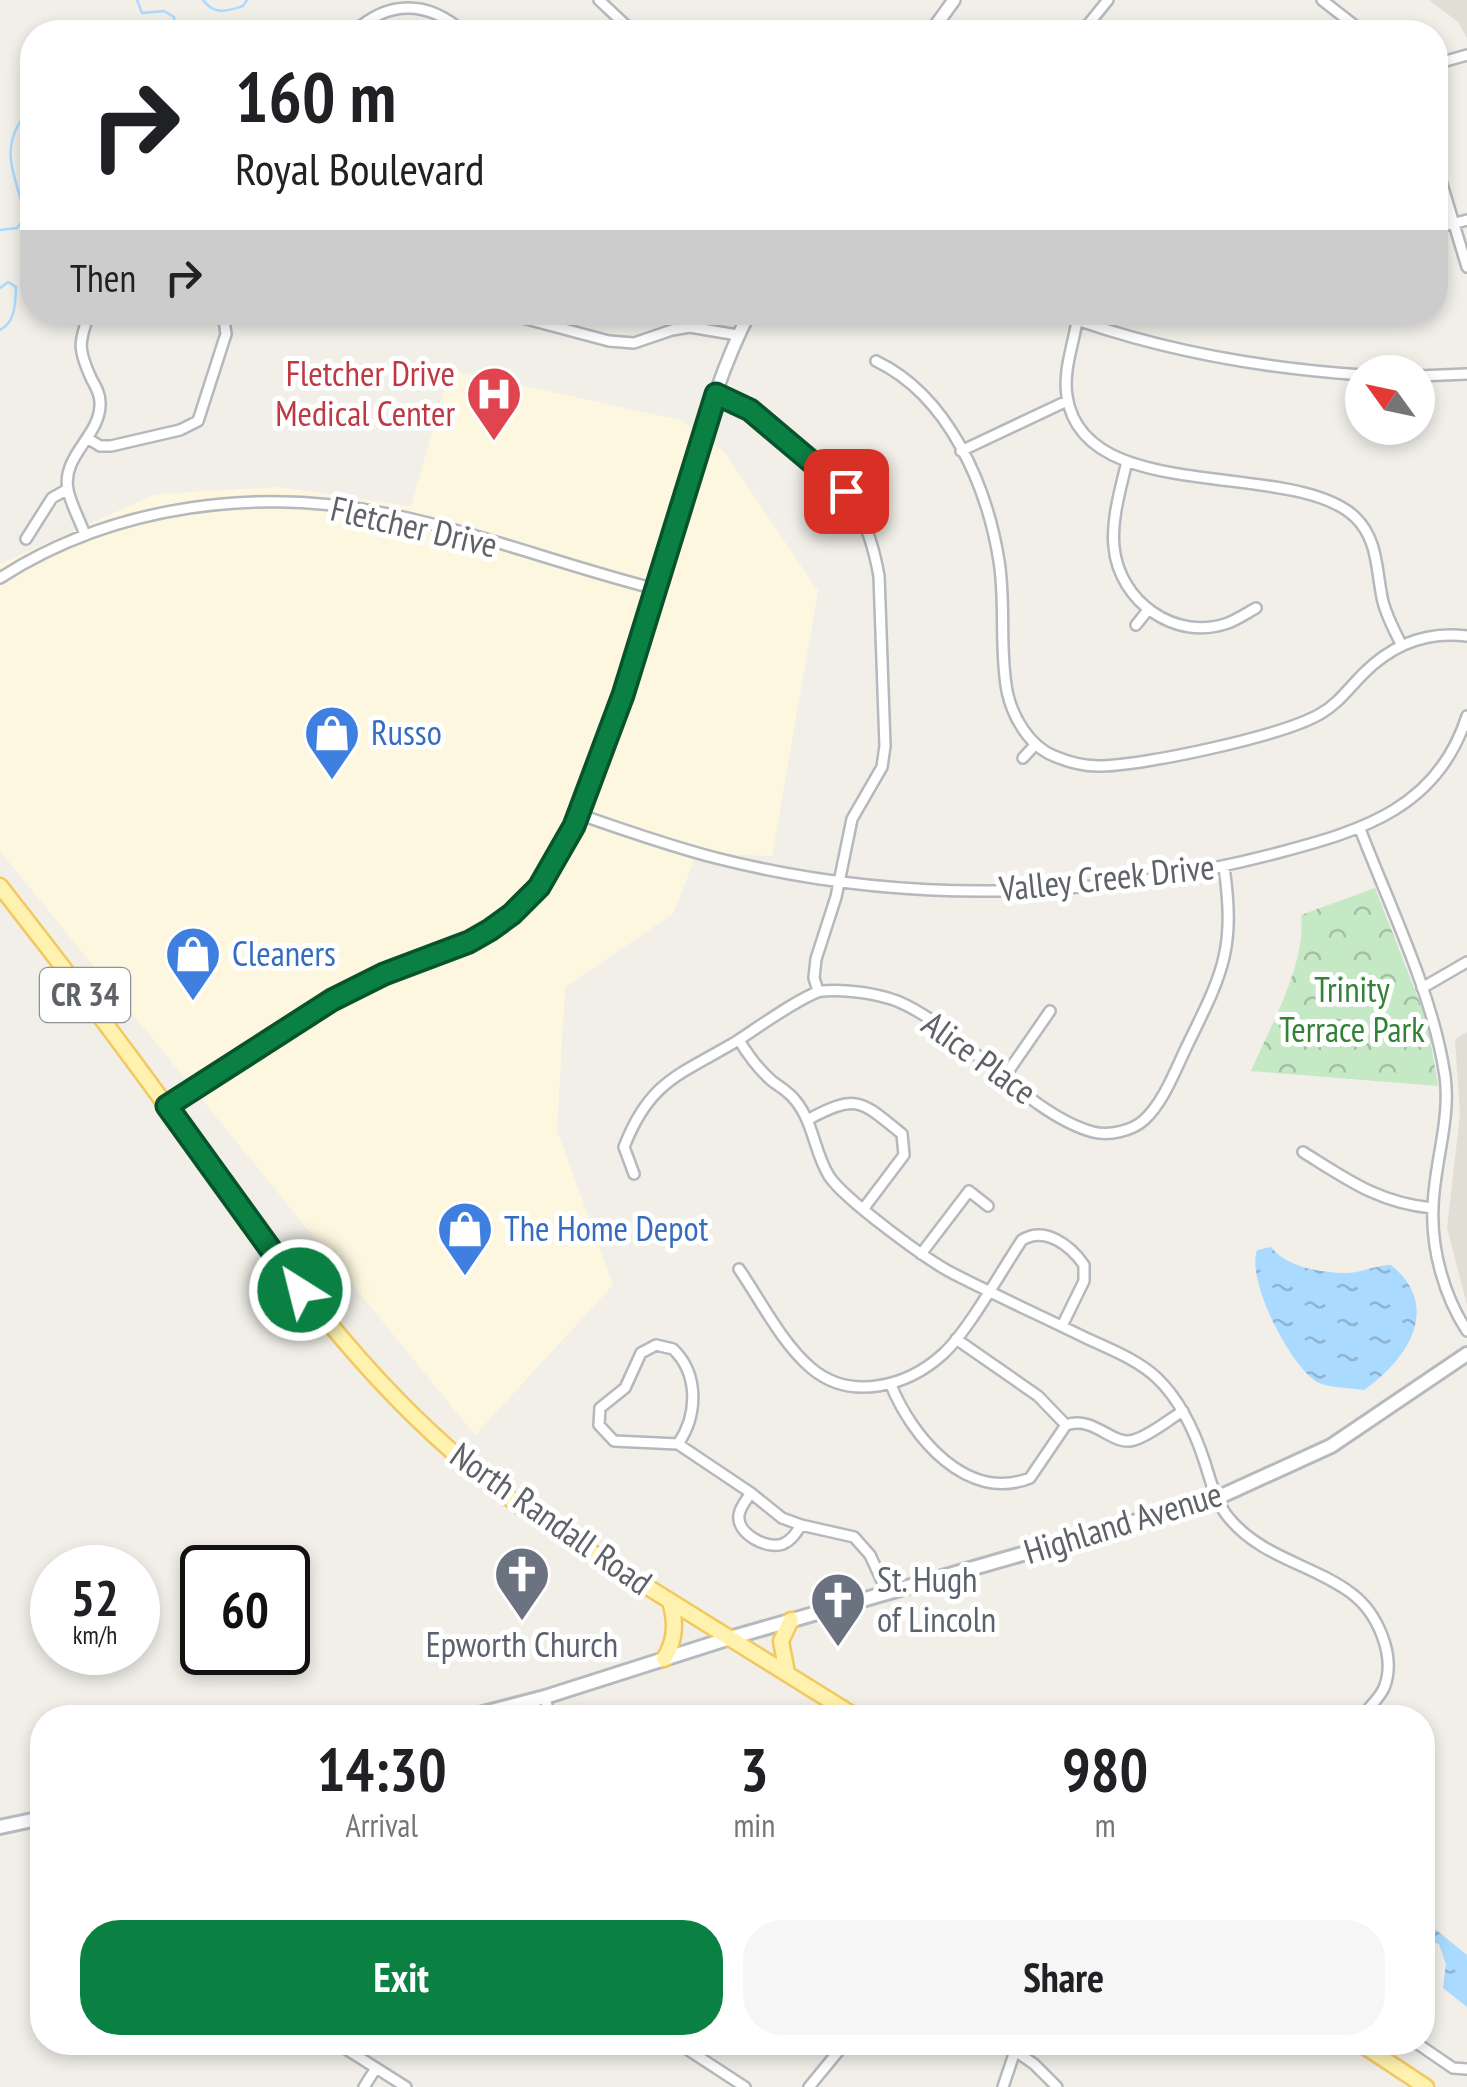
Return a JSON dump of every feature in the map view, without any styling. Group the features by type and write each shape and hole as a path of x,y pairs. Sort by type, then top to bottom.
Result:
{"main road":[{"name":"North Randall Road","path":"0,886 75,980 300,1290 418,1423 491,1486 838,1705"},
{"name":"Highland Avenue","path":"514,1705 791,1620 1216,1498 1331,1446 1467,1354"},
{"path":"664,1659 672,1646 675,1619 670,1601"},
{"path":"788,1673 781,1641 791,1620"},
{"path":"0,1827 30,1821"},
{"path":"1378,2055 1426,2087"}],"street":[{"path":"600,0 621,20"},
{"path":"1092,20 1108,0"},
{"path":"1322,0 1347,20"},
{"path":"367,20 377,11 406,1 441,12 450,20"},
{"path":"1448,206 1467,268"},
{"path":"1448,225 1467,220"},
{"path":"85,535 68,490 72,461 97,421 100,404 80,351 86,325"},
{"path":"87,438 100,446 111,446 180,430 198,421 226,334 225,325"},
{"path":"546,325 584,336 634,343 690,327 738,336"},
{"path":"167,1106 332,1000 384,974 469,942 503,922 548,875 578,814 623,695 716,394 744,325"},
{"path":"1077,325 1068,363 1067,401 1094,441 1127,461 1160,471 1332,499 1357,519 1368,536 1388,619 1401,644"},
{"path":"1093,325 1202,354 1345,372"},
{"path":"634,343 636,356"},
{"path":"876,361 904,378 924,398 962,451 982,494 999,562 1007,692 1022,727 1035,745 1069,762 1098,766 1194,750 1278,730 1322,713 1401,644 1442,636 1467,636"},
{"path":"1435,375 1467,374"},
{"path":"634,1174 624,1146 636,1117 656,1089 818,991 814,978 816,959 840,880 852,819 882,767 886,746 879,576 874,551 846,491 750,410 716,394"},
{"path":"962,451 1067,401"},
{"path":"1127,461 1113,535 1114,551 1122,578 1148,610 1192,628 1226,624 1256,608"},
{"path":"26,538 52,498 68,490"},
{"name":"Fletcher Drive","path":"0,578 85,535 216,502 248,500 347,506 396,515 656,590"},
{"path":"1136,625 1148,610"},
{"name":"Valley Creek Drive","path":"578,814 660,843 718,858 840,880 1008,892 1149,880 1224,867 1360,829 1402,807 1425,786 1451,752 1467,716"},
{"path":"1023,758 1035,745"},
{"path":"1360,829 1439,1039 1445,1078 1444,1127 1432,1208 1444,1282 1454,1312 1467,1331"},
{"name":"Alice Place","path":"818,991 869,994 897,1002 1044,1106 1094,1132 1115,1132 1142,1122 1175,1072 1223,969 1230,928 1224,867"},
{"path":"1422,988 1467,962"},
{"path":"1005,1076 1050,1011"},
{"path":"738,1040 769,1078 793,1096 808,1119 830,1176 864,1208 921,1254 1146,1370 1170,1393 1183,1411 1226,1515 1257,1545 1347,1590 1366,1609 1384,1641 1388,1668 1382,1692 1371,1705"},
{"path":"808,1119 840,1102 854,1102 902,1134 904,1155 864,1208"},
{"path":"1304,1152 1371,1194 1398,1204 1432,1208"},
{"path":"921,1254 970,1192 988,1206"},
{"path":"738,1269 810,1367 850,1387 891,1385 942,1355 1022,1240 1032,1234 1049,1235 1080,1258 1086,1271 1062,1326"},
{"path":"956,1339 1038,1396 1066,1426"},
{"path":"678,1444 690,1416 693,1380 685,1360 674,1348 656,1345 641,1353 627,1384 600,1408 597,1421 606,1435 620,1444 678,1444 752,1493 776,1514 800,1526 854,1537 870,1554 887,1592"},
{"path":"891,1385 910,1424 940,1458 1002,1484 1030,1478 1066,1426 1085,1422 1132,1442 1183,1411"},
{"path":"752,1493 738,1516 740,1526 758,1540 777,1546 788,1542 800,1526"},
{"path":"545,1697 547,1705"},
{"path":"356,2055 406,2087"},
{"path":"696,2055 745,2087"},
{"path":"809,2087 835,2055"},
{"path":"1002,2087 1013,2055"},
{"path":"1025,2055 1057,2087"},
{"path":"1434,2055 1453,2068 1467,2069"},
{"path":"364,2087 376,2068"}],"shaded area":[{"path":"1429,0 1467,0 1467,38 1458,22"},
{"path":"450,370 680,420 725,453 818,591 772,856 697,853 673,914 565,987 557,1130 613,1285 475,1435 0,851 0,564 156,494 278,487 411,506"},
{"path":"1467,1032 1467,1305 1447,1228 1460,1115 1455,1039"}],"green space":[{"name":"Trinity Terrace Park","path":"1375,888 1427,1021 1438,1086 1251,1071 1293,974 1301,915"}],"water":[{"path":"1271,1247 1294,1264 1324,1271 1349,1273 1391,1265 1407,1281 1417,1315 1413,1332 1394,1364 1364,1390 1317,1382 1283,1341 1264,1301 1255,1264 1257,1250"},
{"path":"1435,1929 1467,1955 1467,2007 1443,1988 1446,1964 1435,1942"}],"waterway":[{"path":"137,0 142,13 164,11 174,20"},
{"path":"203,0 222,11 243,6 247,0"},
{"path":"20,123 12,139 11,162 20,199"},
{"path":"0,230 20,224"},
{"path":"0,288 8,282 16,287 12,317 0,330"}],"place":[{"name":"Fletcher Drive Medical Center","path":"494,443"},
{"name":"Russo","path":"332,782"},
{"name":"Cleaners","path":"193,1003"},
{"name":"The Home Depot","path":"465,1278"},
{"name":"Epworth Church","path":"522,1623"},
{"name":"St. Hugh of Lincoln","path":"838,1649"}],"route":[{"path":"300,1290 167,1106 332,1000 490,930 539,887 574,826 623,695 716,394 750,410 846,491"}]}
